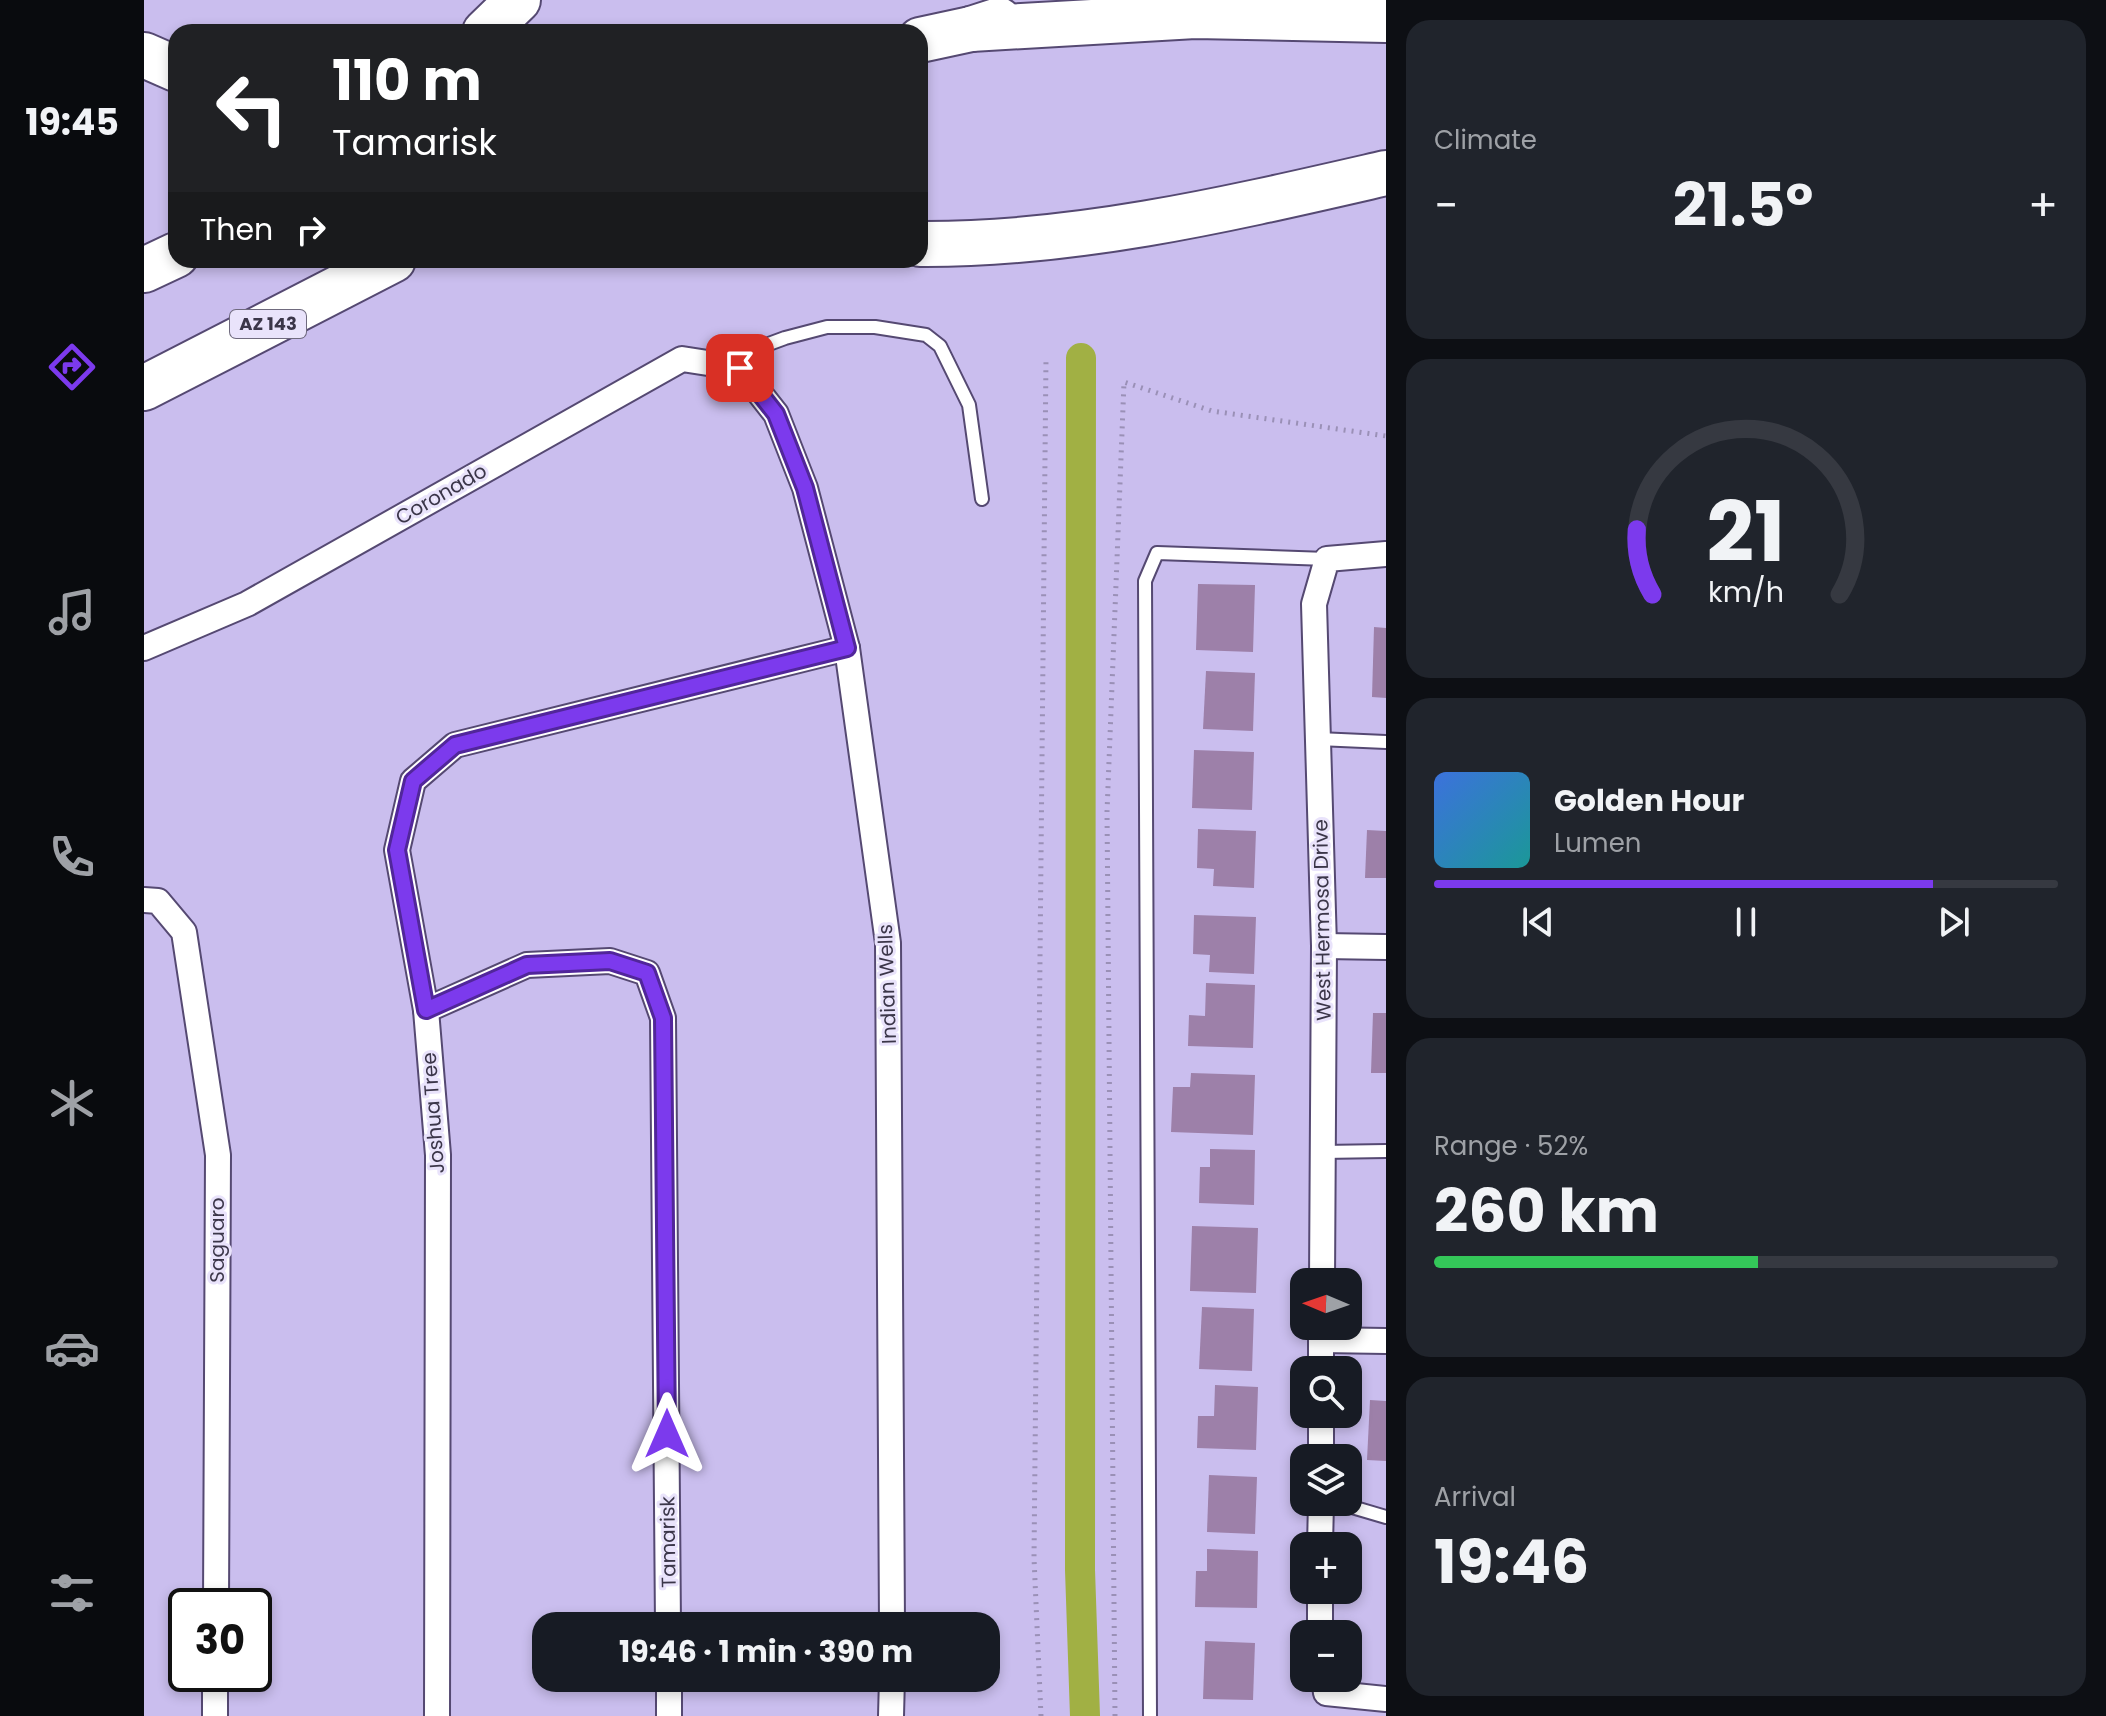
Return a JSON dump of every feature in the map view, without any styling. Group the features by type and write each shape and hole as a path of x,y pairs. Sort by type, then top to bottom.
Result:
{"highway":[{"path":"493,24 518,0"},
{"path":"928,38 971,29 1062,0"},
{"path":"971,29 1195,16 1386,20"},
{"path":"144,55 168,66"},
{"path":"928,244 1057,237 1234,207 1386,173"},
{"name":"AZ 143","path":"144,388 377,268"}],"street":[{"name":"Coronado","path":"144,648 247,604 682,359 740,368"},
{"name":"Indian Wells","path":"740,368 776,414 805,488 847,648 888,943 892,1612"},
{"path":"1327,559 1386,554"},
{"name":"West Hermosa Drive","path":"1322,1268 1324,946 1314,604 1327,559"},
{"name":"Joshua Tree","path":"437,1716 438,1155 426,1010 397,850 413,781 455,745 847,648"},
{"name":"Saguaro","path":"144,900 158,901 184,932 218,1155 216,1588"},
{"path":"1324,946 1386,947"},
{"name":"Tamarisk","path":"426,1010 527,965 610,961 647,973 663,1018 668,1612"},
{"path":"1362,1338 1386,1341"},
{"path":"215,1692 215,1716"},
{"path":"669,1692 669,1716"},
{"path":"891,1716 892,1692"},
{"path":"1353,1692 1386,1699"}],"lane":[{"path":"740,368 758,348 827,327 875,327 926,335 940,346 969,405 982,499"},
{"path":"1150,1716 1145,581 1157,553 1327,559"},
{"path":"1318,739 1386,742"},
{"path":"1322,1152 1386,1151"},
{"path":"1362,1510 1386,1517"}],"path":[{"path":"1041,1716 1034,1558 1046,358"},
{"path":"1115,1716 1107,812 1124,382 1212,411 1386,436"}],"building":[{"path":"1198,584 1255,585 1253,652 1196,650"},
{"path":"1374,627 1386,628 1386,698 1372,697"},
{"path":"1206,671 1255,673 1253,731 1203,729"},
{"path":"1194,750 1254,752 1252,810 1192,808"},
{"path":"1198,829 1256,831 1254,888 1213,886 1214,869 1197,868"},
{"path":"1367,830 1386,831 1386,878 1365,878"},
{"path":"1194,915 1256,917 1254,974 1209,972 1210,955 1193,954"},
{"path":"1206,983 1255,985 1253,1048 1188,1046 1189,1015 1205,1016"},
{"path":"1373,1013 1386,1013 1386,1073 1371,1073"},
{"path":"1191,1073 1255,1075 1253,1135 1171,1132 1173,1087 1190,1087"},
{"path":"1210,1149 1255,1150 1254,1205 1199,1203 1200,1167 1210,1167"},
{"path":"1192,1226 1258,1228 1256,1293 1190,1291"},
{"path":"1202,1307 1254,1309 1252,1371 1199,1369"},
{"path":"1215,1385 1258,1387 1256,1450 1197,1448 1198,1416 1214,1416"},
{"path":"1370,1400 1386,1401 1386,1461 1367,1460"},
{"path":"1209,1475 1257,1477 1255,1534 1207,1532"},
{"path":"1207,1549 1258,1551 1257,1608 1195,1607 1196,1571 1207,1571"},
{"path":"1205,1641 1255,1643 1253,1700 1203,1699"}],"waterway":[{"path":"1081,358 1080,1570 1085,1716"}],"route":[{"path":"667,1434 663,1018 647,973 610,961 527,965 426,1010 397,850 413,781 455,745 847,648 805,488 776,414 740,368"}]}
